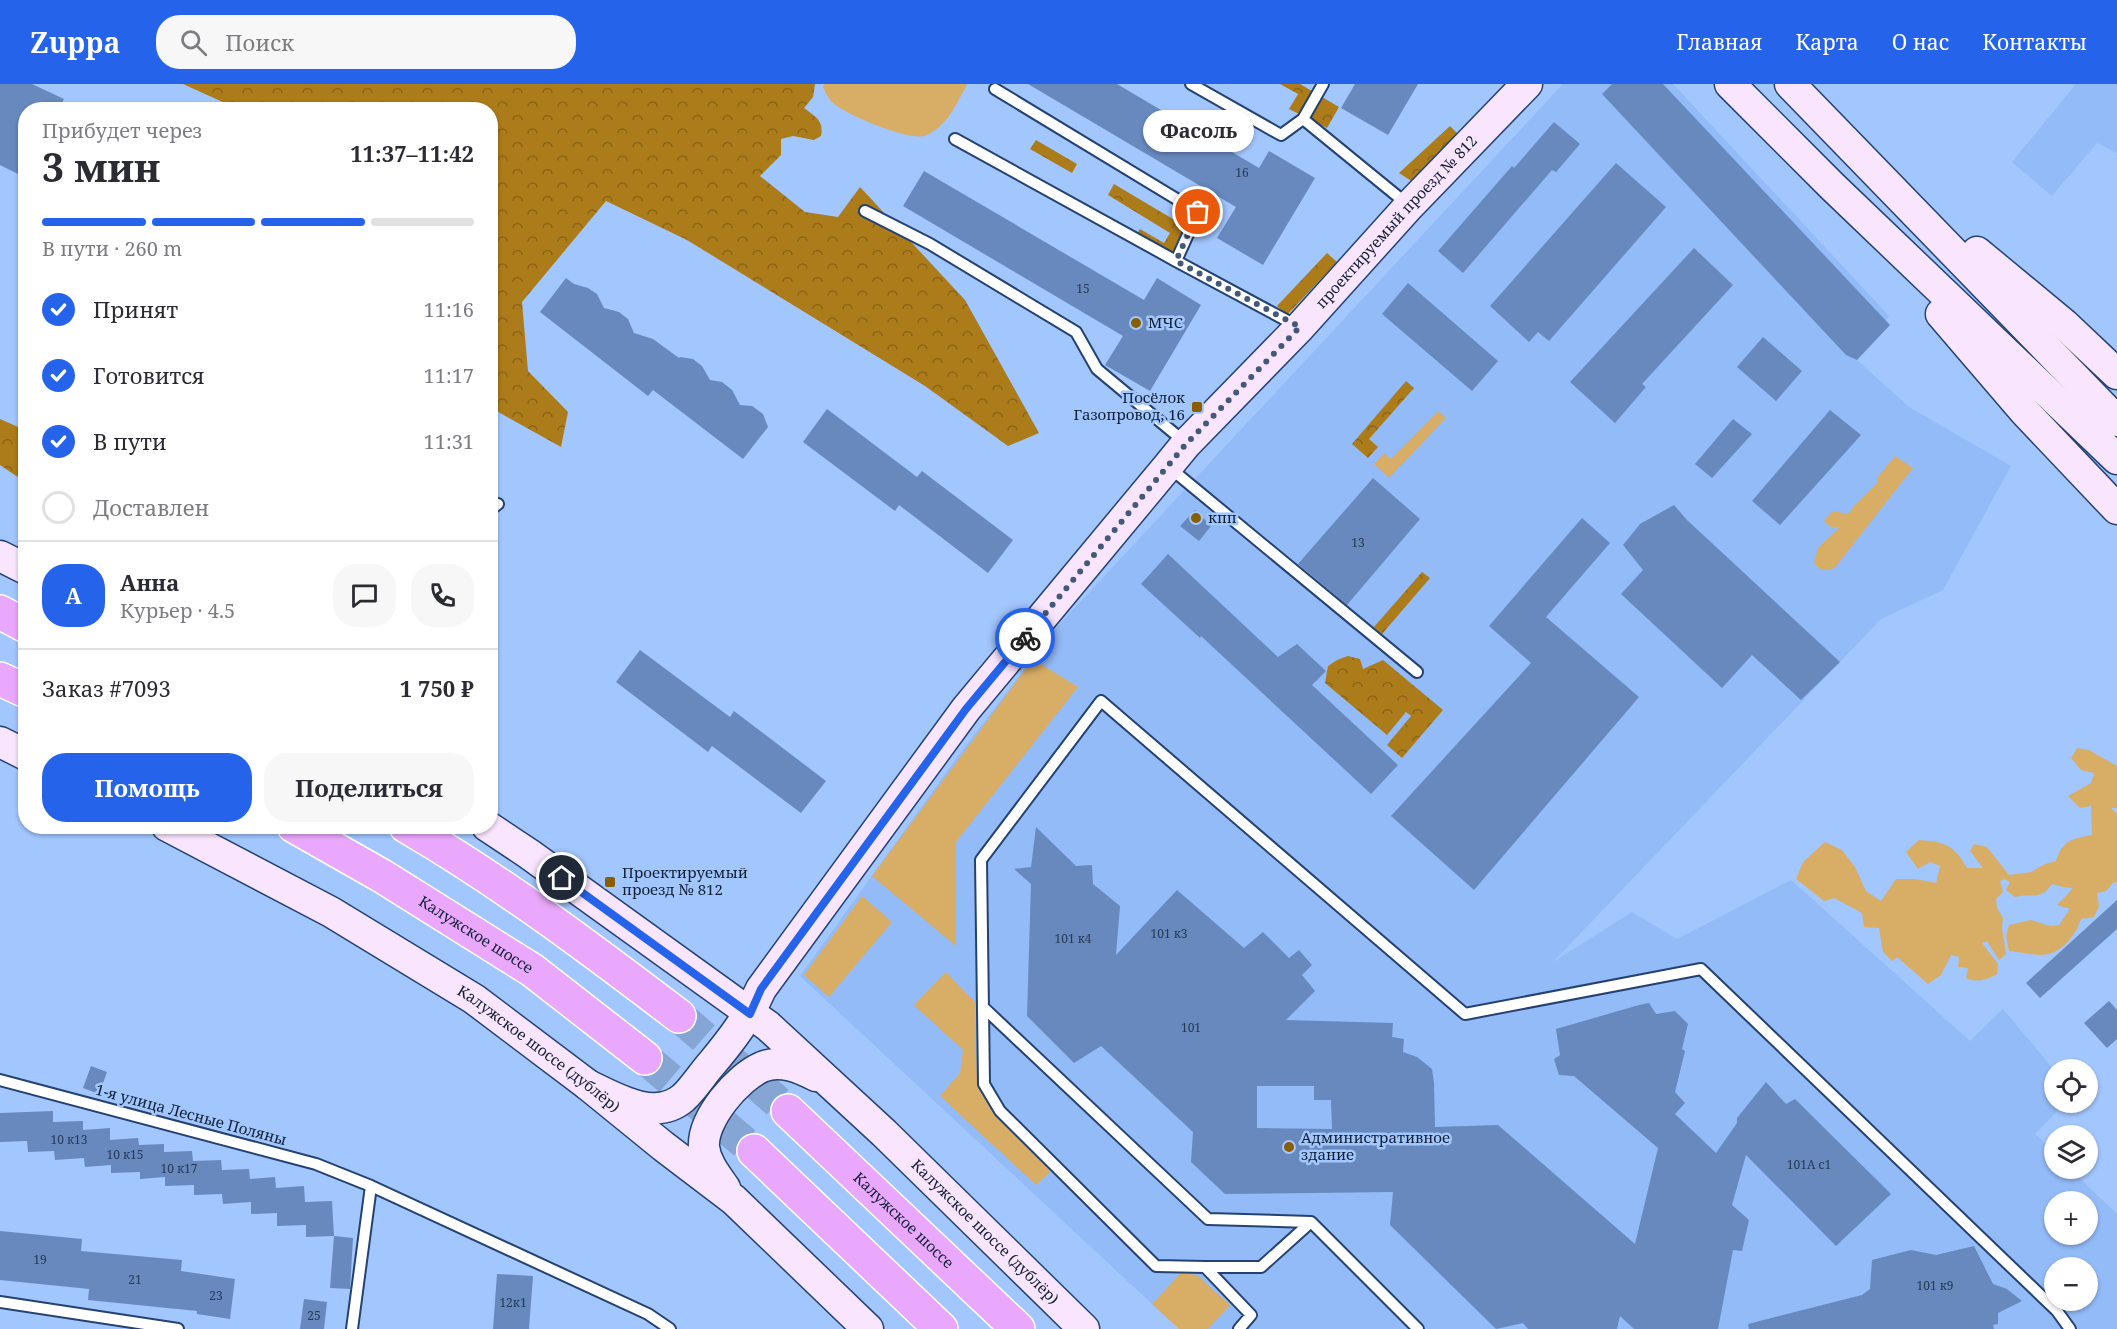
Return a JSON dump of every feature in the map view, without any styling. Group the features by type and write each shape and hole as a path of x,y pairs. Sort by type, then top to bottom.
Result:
{"highway":[{"path":"0,612 18,622"},
{"path":"0,679 18,687"},
{"name":"Калужское шоссе","path":"308,834 382,876 531,970 645,1058"},
{"path":"419,834 568,931 679,1016"},
{"name":"Калужское шоссе","path":"788,1112 1017,1329"},
{"path":"754,1151 941,1329"}],"main road":[{"path":"1730,84 1832,186 2116,458"},
{"path":"1790,84 2117,421"},
{"name":"проектируемый проезд № 812","path":"588,1085 628,1105 651,1108 670,1105 683,1098 740,1028 750,1014 761,989 966,709 1177,455 1300,327 1519,87"},
{"path":"1859,155 2064,324 2117,374"},
{"path":"1832,186 2025,412 2117,509"},
{"path":"0,556 18,564"},
{"path":"0,742 18,751"},
{"name":"Калужское шоссе (дублёр)","path":"182,834 332,912 464,993 588,1085 734,1200 868,1329"},
{"name":"Калужское шоссе (дублёр)","path":"498,834 768,1026 884,1133 1084,1329"},
{"path":"734,1200 711,1168 704,1149 704,1135 708,1124 731,1091 743,1079 764,1066 784,1064 806,1070 826,1081"}],"lane":[{"path":"1191,84 1281,135 1303,119 1323,84"},
{"path":"995,89 1198,212 1176,261"},
{"path":"1303,119 1409,206"},
{"path":"955,139 1300,327"},
{"path":"865,211 930,244 1076,332 1098,369 1177,455 1417,672"},
{"path":"1311,1222 1261,1267 1156,1266 1000,1111 984,1084 981,860 1101,701 1465,1014 1701,969 2057,1311 2070,1329"},
{"path":"984,1008 1208,1219 1311,1222 1418,1329"},
{"name":"1-я улица Лесные Поляны","path":"0,1080 316,1164 371,1186 648,1314 670,1329"},
{"path":"352,1329 371,1186"},
{"path":"1205,1267 1251,1315 1239,1329"},
{"path":"0,1302 178,1329"}],"shaded area":[{"path":"824,84 967,85 941,126 927,135 919,136 894,132 840,108 828,98"},
{"path":"1563,84 1673,84 1889,316 1857,360 1909,407 2011,466 1943,590 1881,619 1553,962 1632,912 1677,939 1791,880 1970,1041 2003,1009 2045,1059 2044,1113 2055,1113 2035,1134 2044,1143 2044,1179 2080,1179 2093,1191 2044,1191 2044,1245 2098,1245 2098,1196 2117,1214 2117,1329 1179,1329 800,976 958,756 1056,628"},
{"path":"2076,84 2117,84 2117,153 2097,143 2052,196 2012,162"},
{"path":"1438,411 1446,418 1389,478 1374,464 1384,453 1391,459"},
{"path":"1895,456 1913,468 1837,565 1831,570 1821,570 1814,563 1818,548 1840,527 1831,527 1824,521 1833,511 1848,514 1877,483 1877,478"},
{"path":"1033,659 1078,687 956,842 956,946 872,876"},
{"path":"2077,748 2089,750 2117,766 2117,808 2111,808 2117,814 2117,883 2114,882 2106,891 2097,893 2099,906 2094,917 2081,919 2067,943 2050,954 2035,955 2009,951 2006,936 2009,925 2031,920 2050,926 2059,925 2070,909 2057,905 2073,888 2052,884 2039,895 2015,897 2006,890 2010,882 2004,879 2000,881 2003,892 1996,899 1997,908 2003,918 2002,928 2006,954 1999,960 1987,941 1982,943 1998,964 1997,974 1982,980 1966,978 1968,968 1958,967 1959,957 1951,955 1941,975 1928,984 1897,957 1892,961 1883,952 1879,928 1864,927 1862,913 1834,898 1824,901 1796,879 1803,862 1825,842 1842,850 1855,867 1866,891 1881,901 1896,879 1915,879 1936,883 1940,866 1930,862 1918,869 1906,852 1919,840 1948,846 1958,854 1967,868 1983,868 1970,851 1974,844 1987,847 2009,875 2031,872 2056,861 2062,849 2069,842 2092,835 2091,806 2080,808 2068,796 2091,783 2094,773 2081,770 2071,758"},
{"path":"862,896 892,922 829,997 804,975"},
{"path":"946,972 975,1002 977,1084 994,1113 1052,1170 1036,1185 940,1096 960,1073 963,1050 914,1005"},
{"path":"1181,1273 1197,1275 1230,1305 1208,1329 1179,1329 1152,1304"}],"green space":[{"path":"183,84 815,84 813,97 804,108 820,123 821,136 814,140 793,136 781,139 781,155 760,176 805,212 838,217 860,187 965,300 1039,433 1008,446 925,386 687,240 606,201 522,302 528,371 568,412 561,447 498,412 498,102 223,102"},
{"path":"1280,84 1300,84 1339,107 1327,128 1289,109 1298,94"},
{"path":"1450,126 1459,135 1416,184 1399,173"},
{"path":"1036,140 1077,164 1072,173 1030,149"},
{"path":"1114,184 1188,228 1172,256 1136,235 1140,229 1164,243 1170,233 1108,195"},
{"path":"1327,253 1337,262 1287,315 1277,306"},
{"path":"1406,381 1414,388 1369,439 1378,447 1368,458 1352,444"},
{"path":"0,419 18,427 18,477 0,465"},
{"path":"1422,572 1430,578 1382,634 1374,627"},
{"path":"1348,656 1360,659 1363,669 1383,660 1443,710 1402,758 1387,745 1411,716 1406,712 1387,735 1325,683 1328,666"}],"building":[{"path":"0,84 32,84 64,99 63,102 18,102 18,174 0,165"},
{"path":"1028,84 1117,84 1259,168 1269,151 1315,178 1263,265 1217,238 1236,207"},
{"path":"1355,84 1418,84 1388,135 1341,108"},
{"path":"1612,84 1663,84 1890,325 1857,360 1846,355 1602,94"},
{"path":"1554,122 1580,144 1556,172 1552,170 1463,273 1438,251 1512,166 1514,168"},
{"path":"1616,163 1666,207 1549,341 1538,332 1529,342 1490,306"},
{"path":"924,171 1144,300 1157,278 1201,305 1150,391 1105,365 1123,336 903,206"},
{"path":"1694,248 1733,285 1642,384 1646,387 1615,423 1570,382"},
{"path":"566,278 597,294 604,308 619,312 628,319 634,333 653,339 679,358 693,359 702,366 710,380 722,382 732,390 740,405 752,406 763,414 768,427 743,459 653,390 648,396 540,312"},
{"path":"1408,283 1498,361 1472,391 1382,314"},
{"path":"1763,337 1802,371 1776,401 1737,367"},
{"path":"827,409 917,477 922,471 1013,540 988,573 899,505 895,511 803,442"},
{"path":"1830,410 1861,435 1780,525 1752,501"},
{"path":"1733,419 1752,434 1712,478 1695,464"},
{"path":"1373,478 1420,519 1347,605 1298,564"},
{"path":"1674,505 1687,520 1840,662 1801,700 1752,655 1722,688 1621,594 1643,570 1623,545 1640,524"},
{"name":"кпп","path":"1195,510 1211,526 1199,541 1180,526"},
{"path":"1582,518 1610,543 1546,617 1639,697 1474,890 1391,816 1531,663 1489,626"},
{"path":"1168,554 1278,657 1297,644 1326,671 1312,685 1398,765 1371,794 1201,636 1200,638 1141,584"},
{"path":"640,650 730,717 734,711 826,781 801,813 712,746 708,752 616,682"},
{"path":"1036,827 1076,866 1092,865 1093,884 1120,906 1116,955 1177,890 1244,948 1263,932 1289,958 1299,950 1312,965 1302,975 1315,991 1286,1020 1393,1023 1392,1037 1404,1039 1403,1052 1417,1057 1432,1069 1435,1127 1498,1125 1635,1244 1658,1148 1574,1076 1559,1075 1554,1059 1560,1055 1556,1029 1649,1003 1656,1014 1675,1011 1688,1024 1682,1049 1685,1051 1675,1092 1685,1103 1675,1114 1716,1153 1737,1123 1737,1118 1766,1082 1786,1104 1795,1099 1891,1194 1836,1246 1746,1155 1732,1205 1749,1220 1742,1251 1733,1250 1718,1329 1634,1329 1620,1316 1617,1329 1528,1329 1523,1323 1496,1329 1390,1225 1393,1192 1225,1194 1191,1162 1193,1132 1101,1046 1074,1063 1027,1016 1031,884 1014,869 1031,867","holes":["1257,1086 1314,1086 1314,1100 1331,1100 1332,1129 1257,1128"]},
{"path":"2117,900 2117,929 2040,998 2026,983"},
{"path":"2109,1001 2117,1010 2117,1039 2107,1048 2084,1023"},
{"path":"91,1066 107,1072 99,1094 83,1088"},
{"path":"53,1111 53,1122 83,1121 83,1130 110,1128 110,1140 138,1138 139,1145 164,1144 164,1152 192,1151 193,1161 221,1160 222,1170 249,1169 250,1179 275,1177 276,1188 304,1186 305,1202 332,1201 334,1236 306,1237 306,1225 277,1226 277,1213 251,1214 251,1202 223,1204 222,1194 194,1195 194,1185 165,1186 165,1177 140,1179 140,1172 111,1173 111,1165 85,1167 84,1158 55,1160 54,1151 28,1152 27,1141 0,1142 0,1113"},
{"path":"0,1231 82,1239 81,1251 182,1260 181,1271 235,1279 230,1319 197,1314 197,1311 88,1300 89,1289 0,1280"},
{"path":"334,1236 353,1238 350,1289 330,1288"},
{"path":"1974,1246 1993,1284 2007,1289 2022,1301 1998,1313 1998,1324 1993,1325 1994,1329 1749,1329 1748,1324 1862,1295 1870,1289 1872,1260 1911,1250 1936,1255"},
{"path":"497,1274 533,1276 529,1329 493,1329"},
{"path":"304,1299 327,1302 324,1329 300,1329"}],"tunnel":[{"path":"679,1016 788,1111"},
{"path":"645,1058 754,1151"}],"way so far":[{"path":"1025,638 1186,444 1300,327 1176,261 1198,212"}],"place":[{"name":"Фасоль","path":"1198,212"},
{"name":"МЧС","path":"1136,323"},
{"name":"Посёлок Газопровод, 16","path":"1197,407"},
{"name":"кпп","path":"1196,518"},
{"name":"Проектируемый проезд № 812","path":"610,882"},
{"name":"Административное здание","path":"1289,1147"}],"route":[{"path":"562,878 750,1014 761,989 966,709 1025,638"}]}
